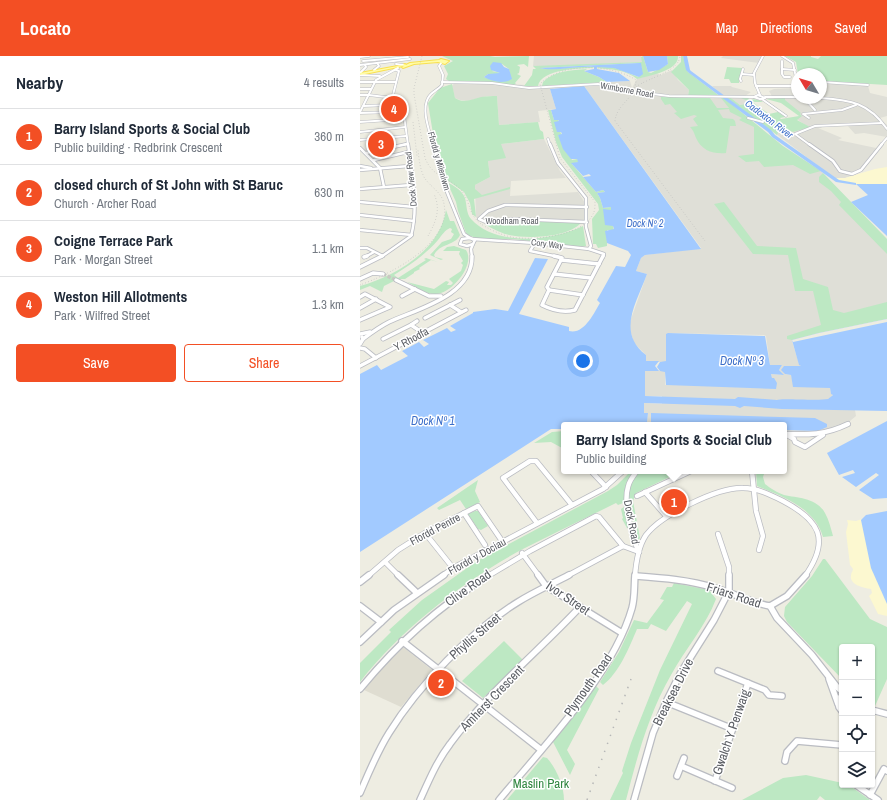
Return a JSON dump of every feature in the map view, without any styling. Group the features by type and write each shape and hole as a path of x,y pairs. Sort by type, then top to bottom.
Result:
{"main road":[{"path":"360,74 413,64 446,61 439,61"}],"street":[{"path":"361,57 369,56"},
{"path":"760,95 756,86 754,75 764,56"},
{"path":"782,56 794,62"},
{"path":"364,106 389,105 394,103 393,98 399,67 390,57"},
{"path":"363,61 390,57 410,58"},
{"path":"360,65 410,58"},
{"path":"439,61 443,75 442,82"},
{"path":"790,77 784,77 782,74 782,61 794,62"},
{"path":"794,62 795,68"},
{"path":"374,71 378,66 377,63"},
{"path":"360,74 366,67 365,65"},
{"path":"360,122 404,119 403,114 399,113 360,113 377,79 399,67"},
{"path":"742,81 740,79 743,69"},
{"path":"782,69 791,70"},
{"path":"360,74 380,76"},
{"path":"742,74 754,75"},
{"path":"360,82 396,82"},
{"name":"Wimborne Road","path":"442,82 494,83 527,88 597,84 610,86 621,90 669,96 754,97"},
{"name":"Ffordd y Mileniwm","path":"442,82 428,100 426,109 440,169 464,234"},
{"path":"827,82 868,85"},
{"path":"756,86 791,86"},
{"path":"360,89 372,89"},
{"path":"360,95 393,98"},
{"path":"754,97 760,95 765,97 791,97"},
{"path":"754,97 762,99 786,116"},
{"path":"827,99 856,105 869,110 887,129"},
{"path":"810,104 815,110"},
{"path":"809,118 803,114 842,110 856,105"},
{"path":"748,118 763,122"},
{"name":"Dock View Road","path":"404,119 414,207 412,235"},
{"path":"882,123 815,126 795,134 833,161 840,171 852,174 861,170 887,138"},
{"path":"360,132 405,127"},
{"path":"360,140 406,136"},
{"path":"548,139 557,161 582,191 586,200 586,228 591,246 589,248"},
{"path":"366,153 407,144"},
{"path":"360,149 374,160 380,168 384,187"},
{"path":"374,160 408,152"},
{"path":"360,166 380,168 409,166"},
{"path":"360,170 370,168"},
{"path":"360,189 411,185"},
{"path":"360,202 414,207"},
{"name":"Woodham Road","path":"587,207 505,205 488,211 479,219 486,222 514,219 587,222"},
{"path":"360,216 414,221"},
{"path":"360,230 412,235"},
{"path":"365,349 361,339 374,330 444,296 460,284 467,274 472,262 470,250 474,243 474,240 464,234 460,243 470,250"},
{"path":"360,267 382,256 412,235"},
{"name":"Cory Way","path":"462,239 471,238 535,242 589,248 604,254 599,264"},
{"name":"Cory Way","path":"464,246 488,240"},
{"path":"535,242 530,251 561,257 561,260 599,264 578,305 572,312 544,306 543,302 549,290 547,288 561,260"},
{"path":"360,248 367,248 382,256"},
{"path":"364,257 374,252"},
{"path":"360,279 375,273 383,274"},
{"path":"396,320 441,296 467,274"},
{"path":"554,274 591,278"},
{"path":"396,280 429,296 441,296"},
{"path":"402,296 414,289"},
{"path":"549,290 583,295"},
{"path":"360,297 365,294 390,307 360,320"},
{"path":"429,296 431,299 429,302"},
{"path":"360,308 376,299"},
{"path":"425,318 460,300"},
{"path":"450,305 461,312"},
{"name":"Y Rhodfa","path":"360,366 466,310"},
{"path":"383,339 417,321"},
{"path":"411,324 423,333"},
{"path":"360,348 365,349 376,358"},
{"path":"787,434 823,435 835,432 848,424"},
{"path":"787,436 805,447 823,435"},
{"path":"537,523 504,478 530,461 536,461 572,506"},
{"path":"594,474 606,487"},
{"name":"Ffordd y Dociau","path":"360,642 381,622 417,593 453,568 606,487 620,474"},
{"name":"Dock Road","path":"635,474 626,492 634,542 639,552"},
{"path":"637,496 684,474"},
{"path":"752,474 756,511 763,536 759,550"},
{"path":"622,546 639,552 642,542 648,532 666,516 718,492 734,488 754,488 802,512 814,524 818,537 817,557 810,570 784,599 770,606"},
{"path":"645,492 666,516"},
{"name":"Ffordd Pentre","path":"360,582 398,550 424,533 478,506 502,541"},
{"path":"464,513 485,545"},
{"name":"Clive Road","path":"360,689 402,641 467,588 522,553 598,516 622,546"},
{"path":"424,533 453,568"},
{"path":"718,534 729,568 729,591"},
{"name":"Phyllis Street","path":"360,793 376,755 389,732 408,705 438,669 501,613 546,586 622,546"},
{"name":"Plymouth Road","path":"499,800 592,683 608,659 622,633 632,605 639,552"},
{"name":"Ivor Street","path":"522,553 546,586 622,633"},
{"path":"385,562 417,593"},
{"name":"Friars Road","path":"636,576 680,580 729,591 758,604 770,606 777,618 802,643 839,688"},
{"name":"Breaksea Drive","path":"634,800 653,733 666,702 680,674 714,620 729,591"},
{"path":"360,606 381,622"},
{"name":"Amherst Crescent","path":"420,800 426,783 441,756 483,705 564,625 580,607"},
{"path":"402,641 540,749"},
{"path":"718,671 765,690 769,695 782,696"},
{"name":"Friars Road","path":"825,672 838,704"},
{"name":"Gwalch Y Penwaig","path":"715,781 748,683"},
{"path":"838,704 839,698"},
{"path":"666,702 733,729"},
{"path":"875,711 887,714"},
{"path":"785,761 787,752 796,741 839,745"},
{"path":"677,776 684,758"},
{"path":"681,766 732,788"},
{"path":"870,795 884,769 887,771"},
{"path":"860,788 878,800"}],"shaded area":[{"path":"534,56 641,56 643,62 541,67 533,66"},
{"path":"723,56 762,56 759,63 721,58"},
{"path":"672,70 678,80 689,90 688,96 662,94 658,96 679,98 722,98 760,128 777,144 821,171 887,243 887,318 819,333 792,341 799,364 801,366 784,366 785,374 791,375 794,387 830,387 831,394 833,394 826,400 786,400 788,408 855,410 856,416 850,421 822,433 787,433 787,422 647,422 648,413 644,413 644,403 662,404 662,396 644,396 645,370 665,371 665,385 772,378 771,374 783,375 779,370 782,365 770,365 766,336 764,335 669,333 666,339 666,362 646,362 646,355 634,343 629,327 647,274 636,271 641,258 645,255 701,248 584,86 550,89 556,109 538,111 540,122 499,125 497,96 487,96 469,101 460,100 455,98 452,86 456,81 538,86 630,81 632,88 637,79 656,73 661,75"},
{"path":"827,83 868,86 870,93 887,97 887,116 880,118 887,125 887,137 864,133 855,134 847,125 818,128 842,138 838,140 876,148 859,170 862,171 845,178 834,178 775,133 786,131 791,133 807,126 795,118 801,116 798,113 773,98 769,91 774,89 791,88 791,104 827,104"},
{"path":"712,86 731,86 751,92 745,96 754,103 740,105 731,98 726,98"},
{"path":"544,139 560,171 566,178 511,181 510,196 578,192 585,203 584,220 581,223 512,221 486,225 479,221 476,217 475,185 490,177 488,161 501,144"},
{"path":"403,647 432,670 401,707 364,690 381,668 400,648"}],"green space":[{"path":"442,56 529,56 528,67 524,64 517,65 520,67 519,73 517,74 521,76 515,83 516,84 513,85 486,82 449,81 446,79 448,74 444,66 453,61","holes":["502,64 509,69 510,77 492,80 484,77 488,74 501,73 492,71"]},
{"path":"643,56 648,72 651,73 668,64 667,56 678,56 674,66 662,72 637,79 623,72 596,68 607,66 612,67 639,77 642,69 640,63 540,68 553,69 583,66 595,68 581,68 554,73 541,80 538,86 524,86 532,75 533,69 536,69 533,66 642,62 641,57"},
{"path":"681,56 683,56 688,72 721,97 688,96 689,90 671,72 681,62"},
{"path":"785,56 811,56 818,59 821,56 887,56 887,85 827,81 827,68 797,68 796,62"},
{"path":"727,67 742,68 739,83 731,83 729,79 724,79"},
{"path":"587,69 584,71 607,82 542,86 543,82 552,75"},
{"path":"452,84 455,98 458,100 462,101 497,96 499,125 538,122 540,130 543,132 544,139 501,144 506,158 488,161 490,177 475,185 475,189 482,195 510,187 510,189 474,199 476,217 472,214 470,203 464,192 447,180 434,140 428,103 440,88"},
{"path":"661,97 710,98 717,108 729,108 721,98 724,98 783,146 821,171 810,174 793,165 764,167 759,161 746,162 738,156 754,154 754,127 739,120 742,118 730,112 729,109 718,110 723,118 733,119 736,126 730,126 726,153 708,151 698,142 690,127 698,126 693,119 697,116 694,115 681,119 674,113 677,112 670,104 665,105"},
{"path":"727,98 731,98 740,105 752,103 741,98 748,98 751,100 755,99 763,102 751,101 769,114 778,112 785,117 780,118 781,119 799,116 781,103 766,99 785,98 785,100 801,113 800,114 802,116 797,120 810,127 793,132 787,130 778,132 777,135"},
{"path":"548,110 551,110 554,120 558,120 559,122 555,122 562,135 558,135 572,160 577,159 579,162 572,164 596,192 603,190 605,192 597,193 603,208 611,207 612,210 608,210 614,230 607,230 607,246 598,248 596,244 593,244 592,219 599,210 598,204 562,157 556,142"},
{"path":"823,173 887,239 887,254 839,205 841,202 831,191 819,182 819,177"},
{"path":"447,182 458,188 464,195 468,214 471,219 482,228 495,234 525,239 541,238 570,231 583,226 586,246 580,247 513,239 480,239 470,236 466,233 456,202"},
{"path":"724,202 757,246 796,248 803,279 828,287 833,310 844,313 887,302 887,319 792,340 787,339 787,336 821,325 813,291 795,291 788,255 753,254 714,204"},
{"path":"446,210 450,221 454,221 460,235 458,239 440,248 434,255 435,257 443,259 441,260 430,255 442,242 451,239 454,234 451,232 452,229 450,228 445,231 423,255 394,275 398,278 426,260 424,259 426,258 438,262 431,260 405,279 398,279 384,286 382,292 370,286 360,290 360,286 388,276 414,259 426,249 442,224"},
{"path":"512,221 581,223 575,228 566,232 536,237 509,235 486,225"},
{"path":"454,246 466,250 468,256 468,263 465,271 455,284 442,293 432,294 425,292 407,282 434,289 446,281 449,282 447,285 451,285 453,283 449,279 461,271 463,265 461,263 463,261 459,254 460,251 443,251 447,247"},
{"path":"561,431 561,447 551,442 534,443 552,432"},
{"path":"628,474 632,474 626,486 624,499 630,527 627,528 622,519 621,509 624,507 623,503 618,505 616,503 521,550 455,592 413,625 376,662 360,682 360,663 391,632 389,630 422,600 477,561 617,485"},
{"path":"637,474 676,474 636,493 633,501 640,538 637,542 628,498 630,485"},
{"path":"756,474 764,474 763,477 765,484 777,492 817,504 822,508 830,524 833,536 823,537 813,518 796,504 757,486"},
{"path":"478,480 475,491 480,502 466,509 460,500 439,510 437,508"},
{"path":"478,511 488,526 481,530 478,529 468,514"},
{"path":"823,559 825,559 870,619 887,627 887,679 875,706 875,644 839,644 839,676 787,622 784,616 785,607 812,576"},
{"path":"674,583 709,590 716,599 707,619 671,675 656,705 639,752 626,800 610,800 623,773 622,771 631,743 660,670 692,604 687,601 666,631 651,624 648,629 637,629 619,667 603,685 600,682 619,652 634,620 647,623 664,600 660,599 667,587 672,587"},
{"path":"504,641 523,660 483,698 462,681"},
{"path":"596,686 599,689 567,750 575,764 570,775 553,742"},
{"name":"Maslin Park","path":"543,757 547,758 556,772 563,789 564,800 507,800"},
{"path":"806,775 839,782 839,788 853,788 870,800 825,800 820,796 817,800 742,800 783,778"}],"sand":[{"path":"887,167 887,188 848,183 834,178 845,178"},
{"path":"887,511 887,616 878,614 869,596 872,593 871,589 855,584 852,581 851,575 853,569 850,565 846,532 848,524 847,520 856,521"}],"water":[{"path":"643,56 667,56 668,64 659,70 648,72"},
{"path":"493,62 501,63 504,67 509,69 512,79 506,82 498,82 484,77 488,74 500,73 491,70 490,66"},
{"path":"641,63 643,74 639,77 614,68 597,67 597,69 619,73 630,81 607,82 584,71 594,69 594,67 553,69 539,68"},
{"name":"Dock Nº 1","path":"584,86 701,249 645,255 641,258 636,271 647,274 634,306 630,327 632,337 637,346 646,355 646,361 659,361 655,366 659,371 645,371 645,396 735,399 738,397 777,400 828,399 833,395 831,394 830,388 793,387 791,375 785,374 781,370 784,366 801,366 799,365 792,340 887,319 887,411 782,409 744,406 740,408 735,406 644,403 644,413 648,413 647,422 561,422 561,429 551,429 360,552 360,374 377,365 381,370 408,356 402,351 419,342 424,347 429,344 423,340 447,328 451,332 456,330 450,326 473,312 495,309 508,311 535,258 548,259 519,314 569,327 569,331 579,330 584,327 595,312 600,303 597,300 616,266 625,267 631,255 628,251 607,243 605,231 614,229 613,226 605,225 603,209 611,210 611,207 603,208 597,193 605,192 603,190 596,192 583,177 591,176 589,174 583,176 571,163 578,162 577,159 571,159 563,149 558,135 562,134 561,132 557,132 554,122 559,121 554,120 551,110 556,109 550,89"},
{"path":"856,184 887,184 887,236 851,202 868,195"},
{"name":"Dock Nº 3","path":"666,334 765,336 770,365 782,365 779,370 784,375 771,374 772,378 774,378 777,383 776,389 666,385 665,372 660,371 657,367 660,362 666,361"},
{"path":"651,413 815,418 827,424 827,427 818,431 787,430 787,422 651,422"},
{"path":"887,421 887,498 873,499 859,490 879,475 876,473 856,487 842,477 855,473 853,470 839,475 827,453"},
{"path":"887,511 887,604 871,568 861,520 866,515"}],"pier":[{"path":"887,319 887,322 793,342 792,340 819,333"}],"waterway":[{"name":"Cadoxton River","path":"685,56 688,70 690,72 770,131 773,136 838,181 854,184"}],"tunnel":[{"path":"383,274 396,280"}],"railway":[{"path":"422,56 414,88 414,94 425,158 428,165 436,173 456,185 461,190 473,214 480,223 492,230 511,237 532,238 568,232 588,221 594,213 595,202 560,158 540,84 549,77 560,72 573,69 601,68 626,75 636,80 633,92 619,110 615,121 705,241"},
{"path":"636,87 669,70 678,62 680,56"},
{"path":"413,122 417,156"},
{"path":"360,285 402,265 416,255 429,244 438,232 444,219 443,200 424,177 418,150"},
{"path":"428,236 437,215 437,205 434,194"},
{"path":"587,800 631,679"}],"place":[{"name":"Weston Hill Allotments","path":"394,109"},
{"name":"Coigne Terrace Park","path":"381,144"},
{"name":"Barry Island Sports & Social Club","path":"674,502"},
{"name":"closed church of St John with St Baruc","path":"441,683"}],"water label":[{"name":"Dock Nº 2","path":"645,223"}]}
